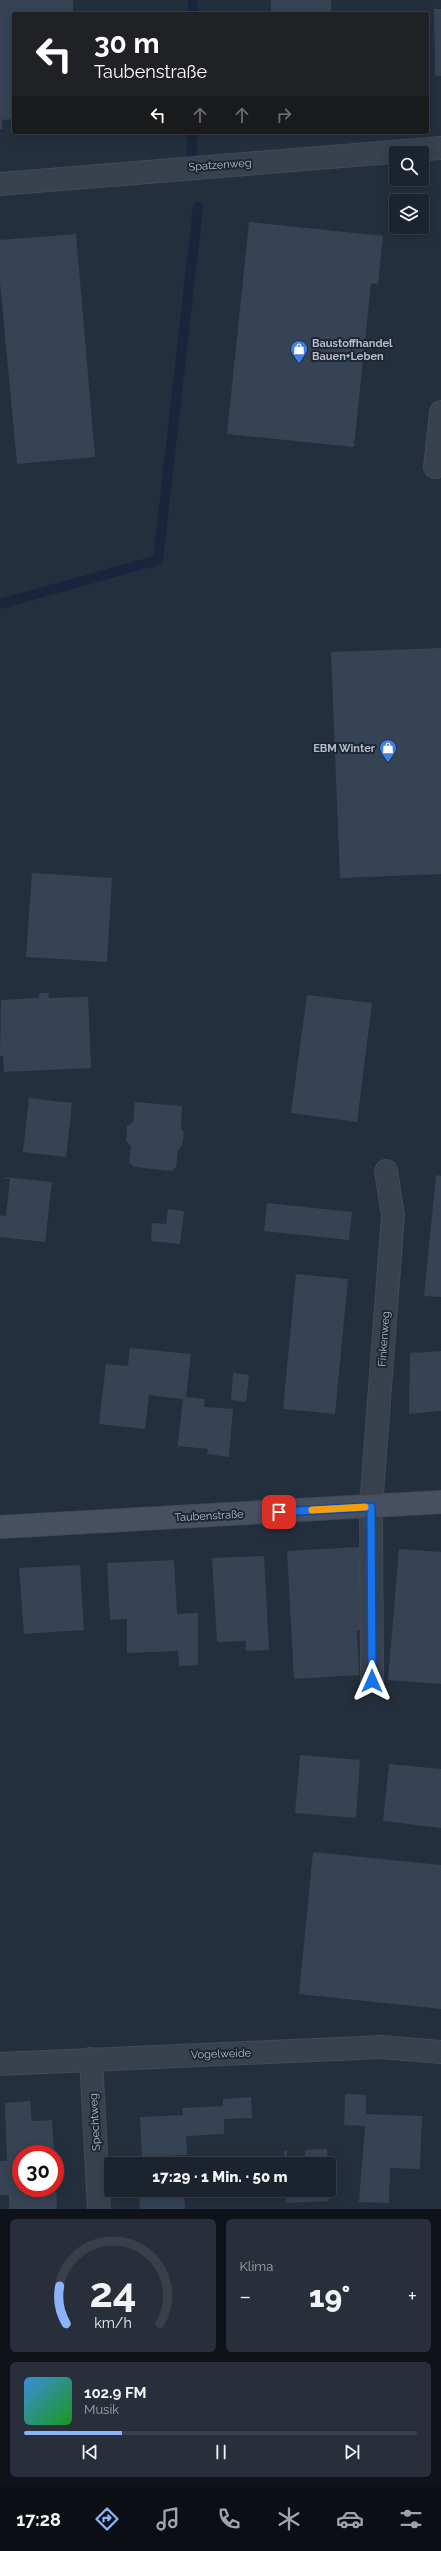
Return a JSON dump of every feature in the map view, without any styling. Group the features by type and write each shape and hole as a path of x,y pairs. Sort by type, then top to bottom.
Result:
{"street":[{"name":"Spatzenweg","path":"0,184 441,148"},
{"path":"435,467 441,412"},
{"name":"Finkenweg","path":"372,1681 371,1507 393,1215 386,1171"},
{"name":"Taubenstraße","path":"0,1528 441,1502"},
{"name":"Vogelweide","path":"0,2064 382,2048 441,2052"},
{"name":"Spechtweg","path":"91,2059 100,2209"}],"building":[{"path":"0,0 73,0 73,12 12,12 12,119 2,120 2,129 0,129"},
{"path":"271,0 331,0 331,12 271,12"},
{"path":"434,9 441,9 441,76 435,76"},
{"name":"Baustoffhandel Bauen+Leben","path":"249,222 383,236 378,284 371,283 354,447 227,434"},
{"path":"76,234 95,457 17,464 0,282 0,240"},
{"name":"EBM Winter","path":"441,648 441,874 340,878 331,652"},
{"path":"32,873 112,878 107,962 26,957"},
{"path":"40,993 49,993 48,998 88,997 91,1068 4,1072 3,1056 0,1056 1,1000 39,998"},
{"path":"307,995 372,1003 357,1122 291,1113"},
{"path":"29,1098 72,1103 66,1157 23,1152"},
{"path":"135,1102 182,1106 181,1128 184,1133 182,1146 178,1150 176,1167 171,1171 134,1167 129,1162 131,1146 126,1141 127,1126 133,1122"},
{"path":"436,1175 441,1176 441,1297 424,1296"},
{"path":"4,1177 52,1182 45,1242 0,1237 0,1215 6,1216 10,1179"},
{"path":"267,1203 352,1212 349,1240 264,1231"},
{"path":"168,1209 184,1211 180,1244 151,1241 152,1223 166,1224"},
{"path":"296,1274 348,1279 335,1414 283,1409"},
{"path":"130,1348 191,1354 186,1397 205,1399 204,1407 233,1409 229,1457 207,1454 208,1449 179,1446 177,1451 183,1399 149,1395 145,1429 99,1424 106,1364 128,1366"},
{"path":"441,1351 441,1411 409,1414 410,1353"},
{"path":"233,1373 249,1375 246,1402 231,1400"},
{"path":"359,1547 364,1630 357,1630 359,1675 294,1679 287,1551"},
{"path":"399,1549 441,1552 441,1684 388,1680"},
{"path":"264,1556 269,1650 246,1651 246,1641 217,1642 212,1558"},
{"path":"174,1560 177,1614 198,1613 198,1665 179,1666 178,1651 127,1653 127,1619 110,1620 107,1563"},
{"path":"80,1565 84,1630 24,1634 19,1568"},
{"path":"300,1755 360,1760 356,1818 295,1813"},
{"path":"389,1764 441,1769 441,1828 383,1821"},
{"path":"313,1852 441,1865 441,2009 299,1994"},
{"path":"345,2094 366,2095 366,2114 422,2116 420,2169 390,2168 389,2203 359,2202 365,2126 344,2125"},
{"path":"251,2097 252,2118 224,2119 224,2134 186,2136 187,2155 142,2157 140,2117 183,2115 182,2108 223,2106 223,2099"},
{"path":"30,2101 32,2121 52,2120 53,2145 12,2145 12,2197 56,2197 57,2209 9,2209 9,2195 0,2195 0,2161 7,2161 5,2103"},
{"path":"327,2149 328,2157 287,2157 305,2156 305,2150"},
{"path":"284,2151 287,2151 287,2157 284,2157"},
{"path":"139,2197 184,2197 185,2209 140,2209"},
{"path":"286,2197 329,2197 329,2201 286,2203"}],"waterway":[{"path":"192,12 193,0"},
{"path":"191,168 192,134"},
{"path":"0,604 158,560 198,207"}],"slow traffic":[{"path":"312,1510 365,1507"}],"place":[{"name":"Baustoffhandel Bauen+Leben","path":"299,364"},
{"name":"EBM Winter","path":"388,763"}],"route":[{"path":"279,1512 371,1507 372,1681"}]}
